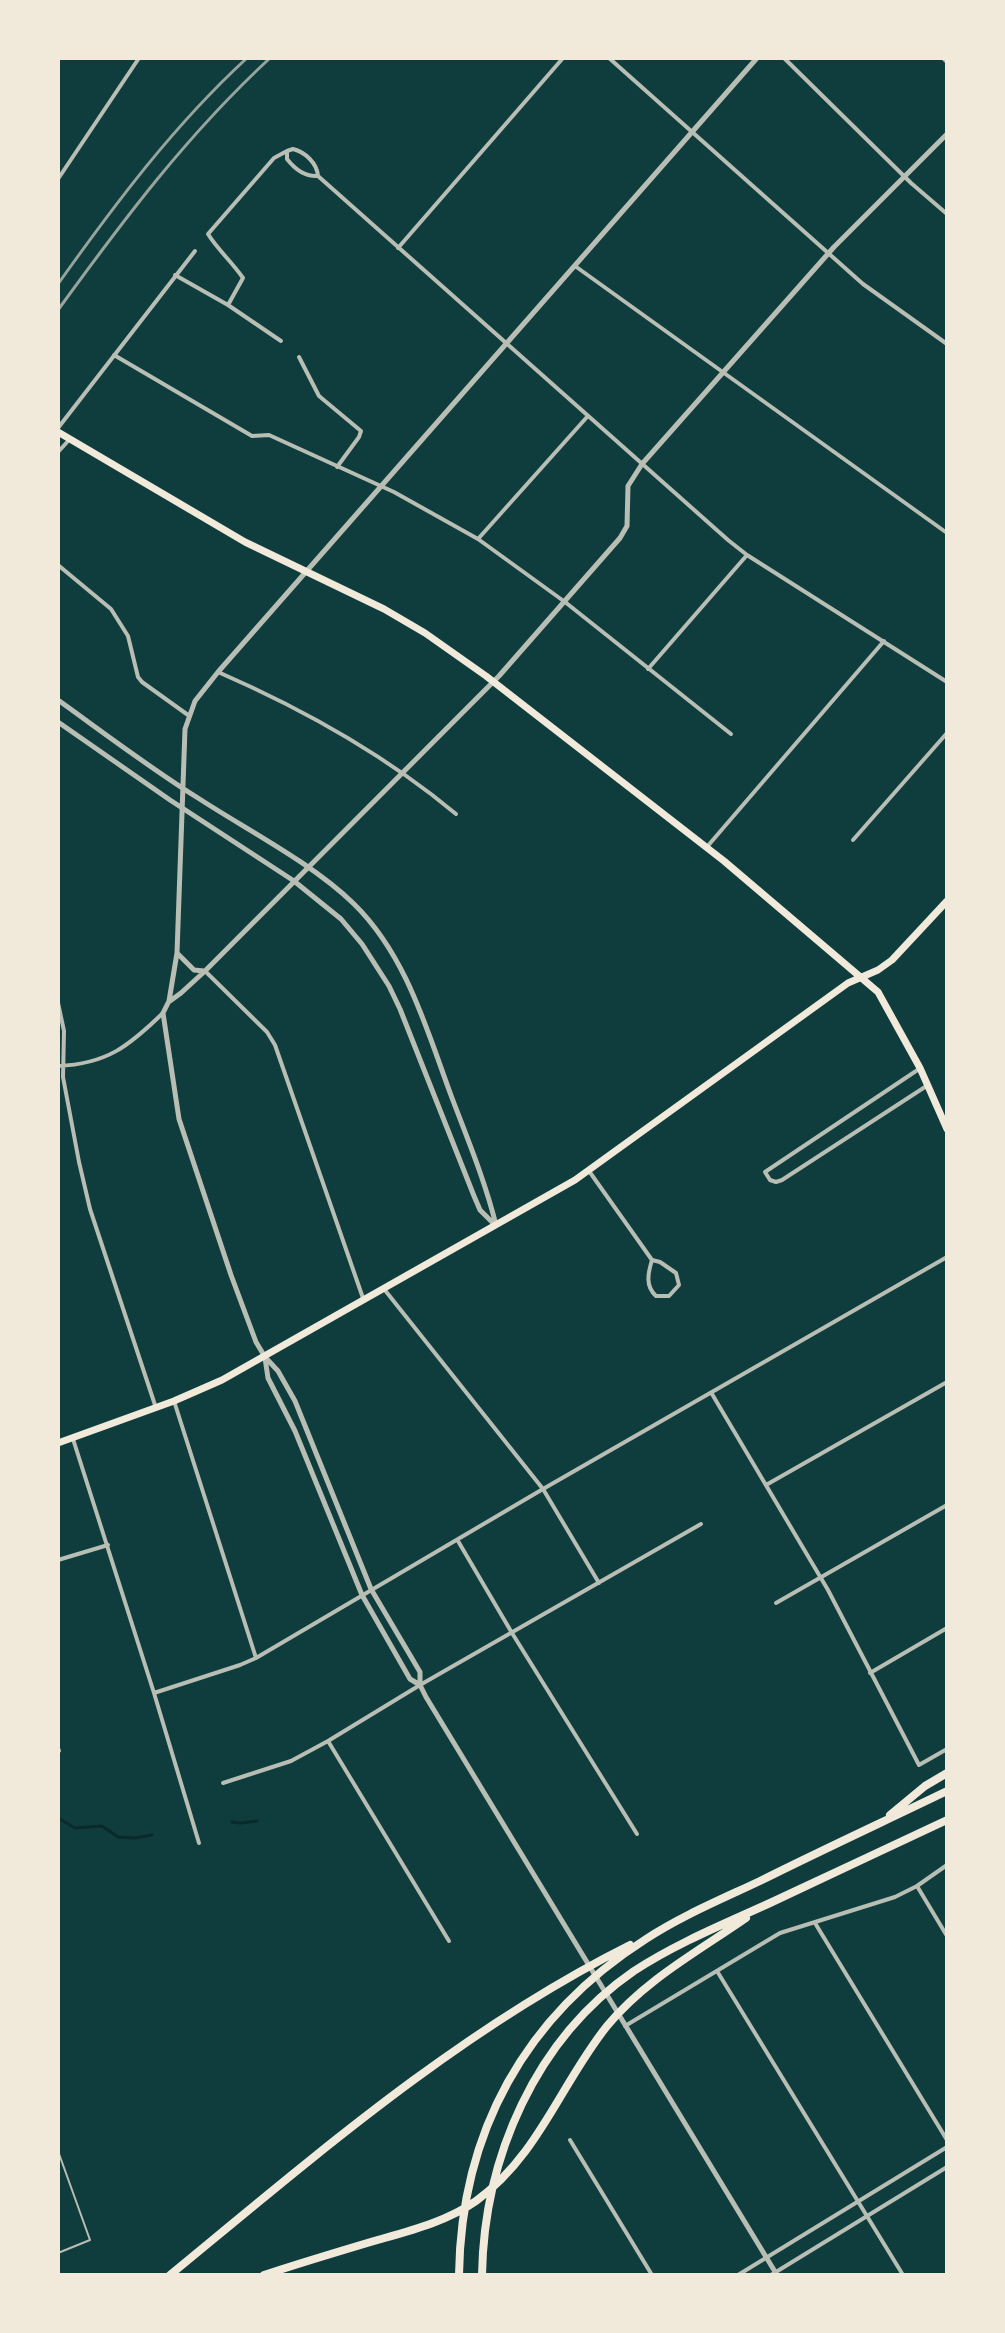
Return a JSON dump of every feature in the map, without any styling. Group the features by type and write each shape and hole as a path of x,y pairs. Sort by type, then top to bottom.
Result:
{"highway":[{"path":"881,1823 925,1786 947,1773"},
{"path":"170,2275 369,2112 482,2033 578,1972 606,1963 656,1932 947,1791"},
{"path":"482,2275 487,2206 508,2133 531,2086 560,2043 596,2003 649,1961 681,1944 947,1820"},
{"path":"264,2275 415,2229 473,2203 507,2173 530,2147 608,2024 666,1971 763,1906"},
{"path":"459,2275 467,2190 488,2124 510,2077 546,2025 606,1963"}],"main road":[{"path":"58,430 69,440 245,542 307,570 425,633 493,682 706,848 878,992 920,1068 947,1129"},
{"path":"58,1443 156,1408 222,1380 589,1171 836,992 892,960 947,901"}],"street":[{"path":"58,179 139,58"},
{"path":"398,248 563,58"},
{"path":"609,58 863,284 947,344"},
{"path":"60,1066 81,1065 118,1052 163,1013 169,1001 177,953 185,729 195,701 757,58"},
{"path":"784,58 904,177 947,214"},
{"path":"169,1001 205,971 493,682 565,602 627,526 628,486 642,464 828,254 947,134"},
{"path":"228,305 243,278 218,251 208,234 274,158 293,149 305,154 318,176 587,417 747,555 947,682"},
{"path":"287,151 287,159 296,168 311,177 318,176"},
{"path":"58,430 195,251"},
{"path":"575,266 947,533"},
{"path":"175,275 228,305 281,341"},
{"path":"114,355 252,436 269,435 381,486 478,539 565,602 731,734"},
{"path":"299,357 319,396 361,431 337,467"},
{"path":"478,539 587,417"},
{"path":"58,452 69,440"},
{"path":"648,669 747,555"},
{"path":"58,565 111,609 128,636 142,682 188,715"},
{"path":"706,848 884,641"},
{"path":"218,672 347,736 456,814"},
{"path":"58,700 182,788 308,868 353,903 376,930 399,966 428,1032 487,1189 496,1226"},
{"path":"58,722 294,881 341,919 362,944 389,986 480,1210 496,1226"},
{"path":"853,840 947,733"},
{"path":"177,953 194,970 205,971 267,1032 275,1045 364,1301"},
{"path":"58,1003 64,1031 60,1066 90,1209 156,1408"},
{"path":"163,1013 179,1119 256,1342 295,1401 371,1589 420,1672 420,1685"},
{"path":"920,1068 765,1172 770,1180 782,1180 928,1085"},
{"path":"589,1171 652,1260 676,1273 679,1285 669,1296 656,1296 650,1291 652,1260"},
{"path":"154,1693 256,1658 947,1257"},
{"path":"384,1289 543,1489 599,1583"},
{"path":"265,1357 268,1378 290,1419 362,1595 410,1679 420,1685 774,2274 947,2167"},
{"path":"766,1485 947,1382"},
{"path":"711,1393 820,1577 919,1765 947,1749"},
{"path":"174,1401 256,1658"},
{"path":"72,1437 199,1843"},
{"path":"776,1603 947,1505"},
{"path":"223,1783 291,1761 328,1741 701,1524"},
{"path":"458,1541 637,1834"},
{"path":"58,1560 108,1545"},
{"path":"870,1673 947,1628"},
{"path":"328,1741 449,1941"},
{"path":"625,2026 780,1933 895,1897 947,1865"},
{"path":"917,1886 947,1936"},
{"path":"815,1923 947,2140"},
{"path":"717,1971 903,2275"},
{"path":"570,2140 652,2275"},
{"path":"738,2275 947,2147"}],"lane":[{"path":"58,2151 90,2240 58,2253"}],"waterway":[{"path":"58,1818 75,1828 102,1826 118,1837 152,1835"},
{"path":"232,1822 257,1821"}],"railway":[{"path":"58,284 146,166 195,110 247,58"},
{"path":"58,310 107,243 184,148 270,58"}]}
